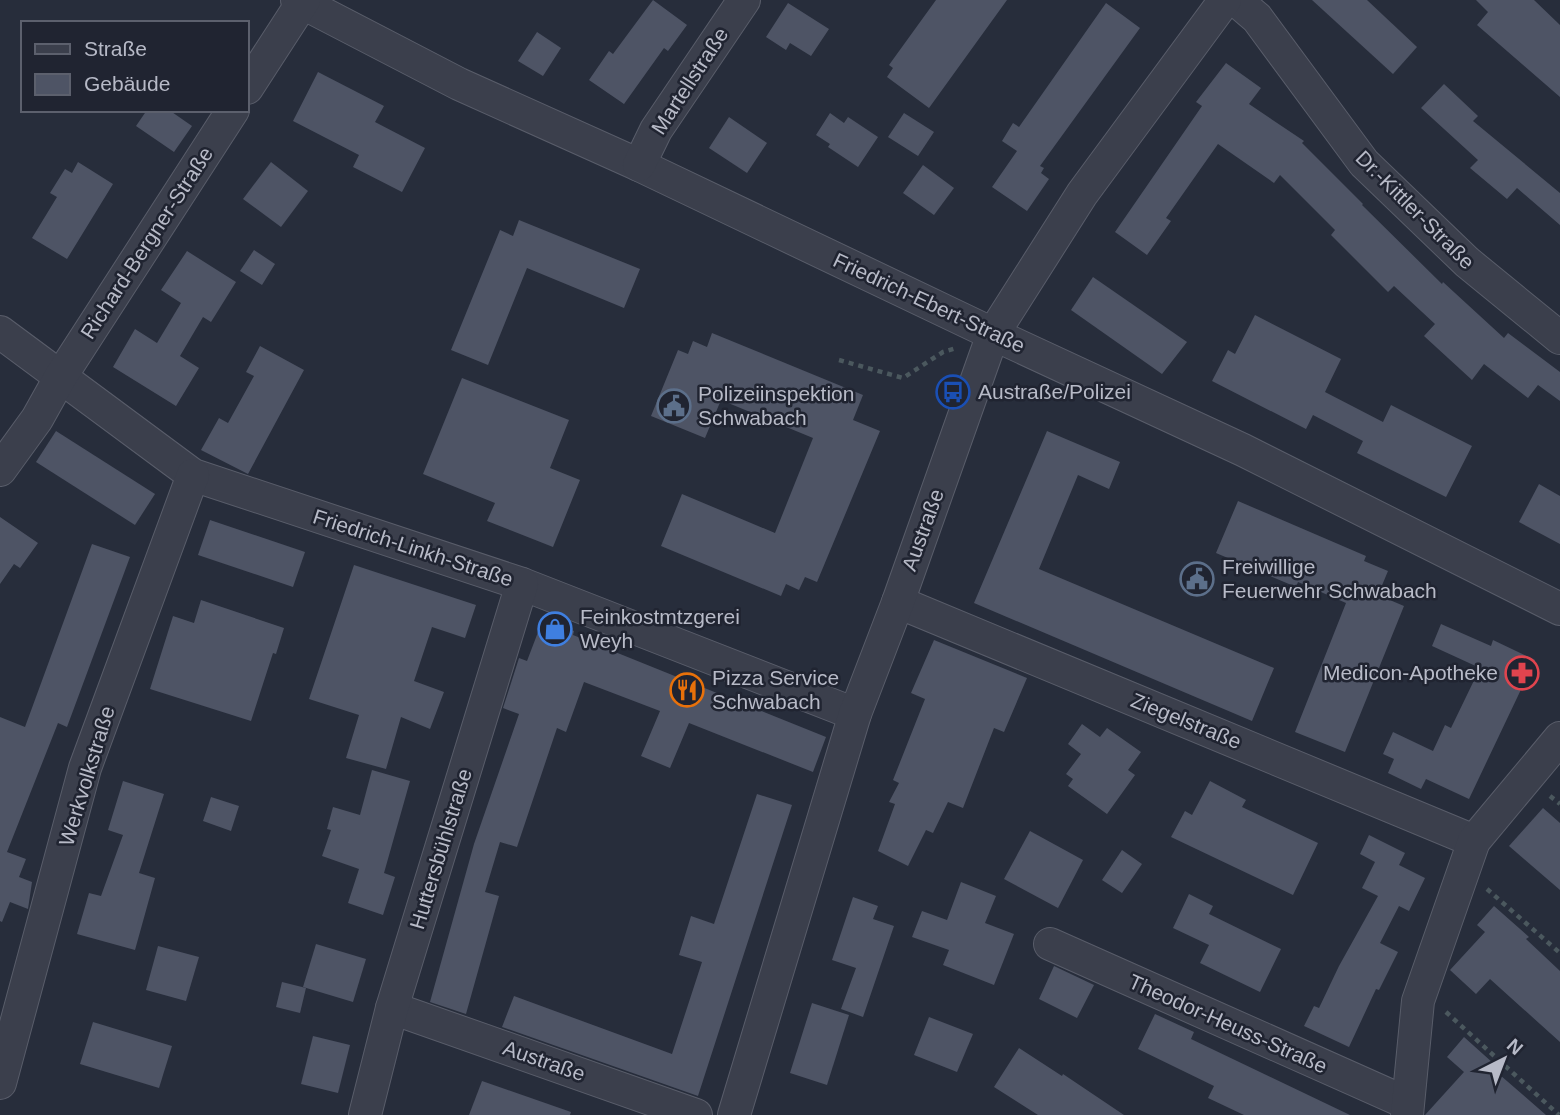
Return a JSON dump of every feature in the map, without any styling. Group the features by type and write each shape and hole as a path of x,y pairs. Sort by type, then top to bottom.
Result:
{"street":[{"name":"Martellstraße","path":"639,165 656,130 744,0"},
{"name":"Austraße","path":"734,1115 855,714 898,602 993,334 1082,194 1225,0"},
{"name":"Dr.-Kittler-Straße","path":"1236,0 1256,18 1364,163 1467,262 1560,338"},
{"name":"Friedrich-Ebert-Straße","path":"301,1 459,84 639,165 1243,450 1560,609"},
{"path":"248,86 301,1"},
{"name":"Richard-Bergner-Straße","path":"0,470 37,419 61,376 232,112"},
{"name":"Friedrich-Linkh-Straße","path":"0,332 193,475 523,584 855,714"},
{"name":"Werkvolkstraße","path":"0,1083 85,768 193,475"},
{"name":"Huttersbühlstraße","path":"365,1115 392,1008 523,584"},
{"name":"Ziegelstraße","path":"898,602 1474,841"},
{"name":"Theodor-Heuss-Straße","path":"1050,944 1407,1109 1418,1002 1474,841 1560,738"},
{"name":"Austraße","path":"392,1008 696,1115"}],"path":[{"path":"839,360 903,378 943,352 993,334"},
{"path":"1464,872 1560,953"},
{"path":"1418,1002 1446,1011 1559,1115"}],"building":[{"path":"653,0 687,25 668,51 664,48 624,104 589,80 609,51 613,54"},
{"path":"936,0 1007,0 929,108 887,77 893,68 889,65"},
{"path":"1312,0 1367,0 1417,47 1393,74"},
{"path":"1476,0 1534,0 1560,25 1560,97 1477,25 1488,12"},
{"path":"788,3 829,29 811,56 790,43 786,50 766,37"},
{"path":"1106,3 1140,28 1040,166 1044,168 1041,173 1049,179 1027,211 992,187 1017,151 1002,141 1013,123 1019,127"},
{"path":"537,32 561,48 543,76 518,61"},
{"path":"1226,63 1261,88 1249,104 1304,141 1302,143 1442,284 1443,282 1504,338 1508,333 1560,372 1560,401 1538,385 1528,398 1484,364 1472,380 1424,336 1435,324 1394,286 1388,292 1331,235 1335,230 1280,175 1274,183 1218,144 1166,218 1171,221 1147,255 1115,232 1202,106 1196,102"},
{"path":"318,72 384,106 375,122 425,148 402,192 353,167 359,155 293,121"},
{"path":"1444,84 1478,116 1473,121 1560,193 1560,225 1517,188 1507,199 1470,168 1478,160 1421,108"},
{"path":"146,112 172,112 192,126 174,152 136,126"},
{"path":"830,113 844,123 848,117 878,137 858,167 828,147 830,144 816,135"},
{"path":"904,113 934,132 918,156 888,137"},
{"path":"729,117 767,143 747,173 709,148"},
{"path":"78,162 113,184 67,259 32,238 57,197 50,193 65,169 72,173"},
{"path":"271,162 308,191 281,227 243,199"},
{"path":"923,165 954,188 934,215 903,193"},
{"path":"519,220 640,269 624,308 527,268 488,365 451,350 500,230 513,236"},
{"path":"254,250 275,264 262,285 240,271"},
{"path":"187,251 236,282 211,322 203,317 180,356 199,368 176,406 113,367 135,329 157,343 181,303 161,290"},
{"path":"1093,277 1187,342 1162,374 1071,310"},
{"path":"1255,315 1341,359 1325,392 1383,422 1391,405 1472,446 1446,497 1357,453 1363,441 1313,415 1306,429 1212,381 1228,350 1235,354"},
{"path":"712,333 863,395 853,420 880,431 817,582 805,577 799,590 786,584 781,596 661,546 682,494 775,533 813,438 721,400 705,438 651,416 678,350 688,354 693,341 707,347"},
{"path":"260,346 304,370 248,474 201,450 219,418 228,423 254,376 246,372"},
{"path":"462,378 569,420 550,468 580,480 553,547 487,521 495,503 423,474"},
{"path":"56,431 155,494 135,525 36,462"},
{"path":"1047,431 1120,462 1109,489 1078,475 1039,569 1274,668 1252,721 974,603"},
{"path":"1539,484 1560,496 1560,544 1519,522"},
{"path":"1238,501 1366,556 1364,561 1388,571 1378,595 1404,606 1345,752 1295,732 1346,603 1298,582 1296,587 1216,553"},
{"path":"0,517 38,543 20,568 14,564 0,584"},
{"path":"210,520 305,552 293,587 198,555"},
{"path":"92,544 130,557 67,727 58,723 7,852 26,859 19,877 32,882 28,909 10,902 2,922 0,717 25,727"},
{"path":"354,565 476,605 465,638 432,627 414,681 444,692 430,729 401,717 386,769 346,758 359,715 309,699"},
{"path":"201,600 284,628 251,721 150,689 173,616 194,623"},
{"path":"543,619 574,631 573,635 826,737 813,772 689,723 670,768 641,756 660,711 584,682 566,732 557,728 517,847 500,842 485,892 499,896 466,1014 430,1002 474,844 519,714 503,708 519,658 527,661"},
{"path":"1441,624 1491,646 1493,640 1535,660 1469,799 1426,779 1421,789 1388,773 1394,759 1383,754 1393,732 1433,751 1445,725 1451,728 1480,668 1432,646"},
{"path":"934,640 1027,678 1004,732 994,728 963,808 948,802 933,833 926,830 908,866 878,851 895,804 889,802 899,783 893,780 925,699 911,693"},
{"path":"1082,724 1100,737 1107,728 1141,752 1128,770 1135,775 1107,814 1068,786 1073,779 1066,774 1081,754 1068,744"},
{"path":"372,770 410,781 384,873 395,877 383,915 348,903 359,869 322,856 331,830 327,829 333,807 360,815"},
{"path":"123,781 164,794 139,873 155,878 135,950 77,934 89,893 101,896 123,835 108,830"},
{"path":"1210,781 1246,800 1242,807 1318,843 1293,895 1171,837 1185,811 1192,815"},
{"path":"757,794 792,805 698,1096 502,1027 514,996 672,1054 702,962 679,955 691,916 714,924"},
{"path":"211,797 239,806 231,831 203,821"},
{"path":"1543,808 1560,823 1560,890 1509,846"},
{"path":"1030,831 1083,860 1058,908 1004,879"},
{"path":"1369,835 1405,853 1399,865 1425,878 1409,911 1399,906 1380,943 1398,952 1379,990 1376,989 1349,1047 1304,1026 1314,1006 1319,1008 1378,896 1362,888 1375,862 1360,854"},
{"path":"1122,850 1142,864 1122,893 1102,880"},
{"path":"961,882 996,896 985,923 1014,934 994,985 943,965 949,950 912,937 922,911 947,920"},
{"path":"1189,894 1213,906 1209,914 1281,949 1260,992 1200,963 1209,945 1173,928"},
{"path":"853,897 878,906 873,919 894,926 863,1017 841,1009 856,968 832,960"},
{"path":"1494,906 1529,937 1526,939 1560,971 1560,1042 1490,979 1476,994 1450,970 1485,932 1477,925"},
{"path":"316,944 366,959 353,1002 303,987"},
{"path":"158,946 199,957 186,1001 146,990"},
{"path":"1054,966 1094,985 1077,1018 1039,999"},
{"path":"282,982 306,988 300,1013 276,1007"},
{"path":"812,1003 849,1015 827,1085 790,1073"},
{"path":"1155,1014 1194,1032 1191,1039 1350,1115 1244,1115 1208,1098 1214,1086 1138,1049"},
{"path":"929,1017 973,1034 957,1072 914,1055"},
{"path":"93,1022 172,1046 159,1088 80,1064"},
{"path":"313,1036 350,1045 338,1093 301,1084"},
{"path":"1464,1037 1503,1072 1500,1075 1546,1115 1425,1115 1464,1072 1447,1057"},
{"path":"1019,1048 1124,1115 1038,1115 994,1087"},
{"path":"482,1081 571,1112 570,1115 469,1115"}],"place":[{"name":"Austraße/Polizei","path":"953,392"},
{"name":"Polizeiinspektion Schwabach","path":"674,406"},
{"name":"Freiwillige Feuerwehr Schwabach","path":"1197,579"},
{"name":"Feinkostmtzgerei Weyh","path":"555,629"},
{"name":"Medicon-Apotheke","path":"1522,673"},
{"name":"Pizza Service Schwabach","path":"687,690"}]}
